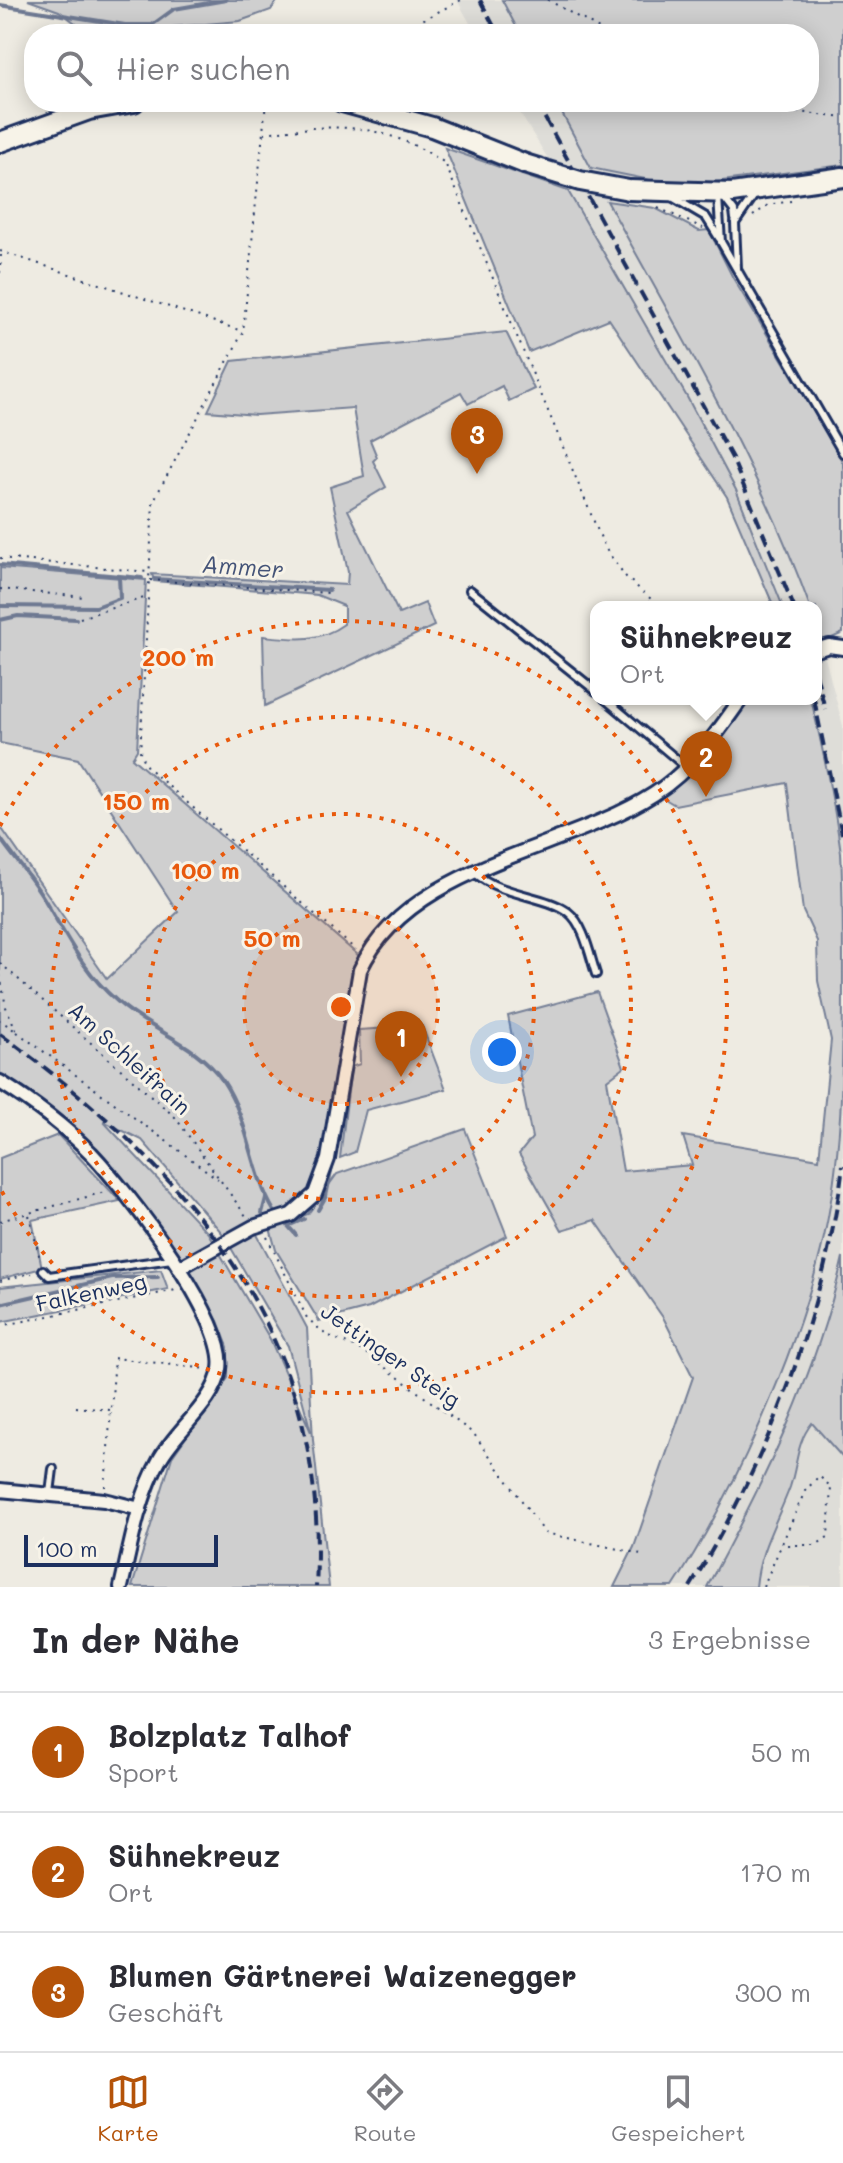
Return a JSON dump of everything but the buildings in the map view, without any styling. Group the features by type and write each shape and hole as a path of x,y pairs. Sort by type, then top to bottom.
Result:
{"street":[{"path":"0,142 83,112"},
{"path":"378,112 432,127 525,164 580,181 629,190 665,193 758,191 843,177"},
{"path":"822,648 843,648"},
{"path":"176,1264 298,1211 321,1184 335,1122 354,995 366,959 381,936 411,908 475,873 623,810 660,790 687,768 736,705"},
{"path":"0,1082 78,1142 121,1188 176,1264 219,1345 220,1370 206,1396 160,1459 140,1509 121,1587"},
{"path":"0,1490 104,1500 140,1509"}],"lane":[{"path":"735,223 740,211 758,191"},
{"path":"665,193 706,217 843,453"},
{"path":"718,193 721,242"},
{"path":"718,193 728,200 735,223 737,272"},
{"path":"470,590 590,686"},
{"path":"612,705 687,768"},
{"path":"475,873 492,885 569,912 584,938 596,974"},
{"path":"43,1270 49,1276 176,1264"},
{"path":"50,1493 53,1469"}],"path":[{"path":"414,24 461,0"},
{"path":"548,0 590,24"},
{"path":"265,112 243,332 153,502 142,760 366,959"},
{"path":"799,112 843,118"},
{"path":"263,133 336,125 381,133 431,154 451,172 520,351 605,548 626,577 653,601"},
{"path":"0,273 1,251 243,332"},
{"path":"0,558 150,572"},
{"path":"149,580 328,593"},
{"path":"0,589 85,597"},
{"path":"80,618 149,596"},
{"name":"Am Schleifrain","path":"0,963 169,1110 258,1226"},
{"path":"0,975 6,1007 17,1032"},
{"path":"0,1020 222,1182"},
{"path":"0,1221 121,1188"},
{"path":"0,1281 43,1270 28,1214"},
{"name":"Jettinger Steig","path":"258,1226 307,1318 325,1334 363,1351 474,1434 545,1533 641,1554"},
{"name":"Falkenweg","path":"0,1326 93,1310 189,1287"},
{"path":"104,1500 115,1358 220,1370"},
{"path":"76,1407 111,1410"},
{"path":"763,1587 784,1545 805,1491 819,1476 831,1487 828,1537 816,1545 784,1545"}],"shaded area":[{"path":"28,0 278,0 271,10 240,21 206,24 77,24 59,11"},
{"path":"457,0 502,0 515,24 470,24"},
{"path":"502,0 843,0 843,165 707,183 660,182 591,168 561,112 819,112 819,24 515,24"},
{"path":"519,112 561,112 733,429 790,551 808,601 781,601 736,490 568,191"},
{"path":"445,148 568,191 687,397 736,490 781,601 771,601 727,497 609,319 529,352"},
{"path":"607,201 655,208 699,231 709,230 733,278 832,442 843,463 843,633 823,642 822,601 808,601 767,502 690,350"},
{"path":"506,332 534,389 509,401 502,386 468,404 461,392 370,440 377,457 373,461 386,487 348,510 399,614 425,603 434,626 265,706 263,636 295,639 325,634 344,624 344,606 317,595 154,581 152,574 347,585 348,572 330,487 364,476 353,408 256,415 208,411 232,361"},
{"path":"0,568 146,580 137,750 132,758 359,956 325,1159 314,1185 301,1202 283,1212 255,1220 253,1227 307,1328 313,1440 329,1587 132,1587 172,1457 228,1378 228,1347 218,1321 142,1202 77,1132 0,1073 0,826 107,979 178,912 78,759 0,743","holes":["103,1121 142,1140 223,1234 288,1346 311,1432 270,1339 208,1233"]},
{"path":"822,646 843,726 843,877 829,774 812,705 822,705"},
{"path":"742,705 812,705 841,853 843,1009 838,1147 828,1216 810,1291 779,1379 718,1511 673,1587 614,1587 634,1547 693,1377 664,1319 595,1220 562,1230 519,1154 532,1138 508,1016 597,992 624,1067 607,1080 623,1171 692,1165 683,1136 819,1159 831,1040 818,981 817,941 803,911 787,783 675,805 660,796 691,772"},
{"path":"422,1026 446,1089 366,1110 355,1152 340,1158 351,1067 360,1064 359,1030"},
{"path":"843,1095 843,1257 834,1299 799,1401 753,1502 707,1587 673,1587 691,1561 746,1451 804,1312 822,1247"},
{"path":"465,1129 507,1236 369,1308 319,1321 276,1250 270,1228 308,1214 337,1174"},
{"path":"58,1135 120,1201 32,1220 42,1268 0,1279 0,1158"},
{"path":"843,1257 843,1458 812,1423 803,1438 790,1487 765,1548 756,1587 707,1587 749,1508 804,1385"},
{"path":"161,1270 168,1289 0,1322 0,1287"},
{"path":"813,1423 843,1458 843,1587 756,1587 759,1559 791,1485 800,1439"}],"waterway":[{"path":"153,24 174,9 226,0"},
{"path":"0,5 119,24"},
{"name":"Ammer","path":"0,565 142,578"},
{"name":"Ammer","path":"0,606 96,607 120,598 119,576"},
{"name":"Ammer","path":"154,579 329,590"},
{"name":"Ammer","path":"0,620 18,616 76,619"},
{"path":"0,838 105,990 130,1011 200,1057 223,1081 239,1113 266,1196 274,1211"},
{"path":"484,875 537,853"},
{"path":"445,893 462,884"},
{"path":"318,1210 326,1196 339,1133"},
{"path":"262,1213 266,1198"},
{"path":"296,1235 288,1226 304,1219"},
{"path":"0,1304 112,1278 158,1277"},
{"path":"217,1328 226,1345 225,1373"},
{"path":"127,1587 145,1513 164,1463"}],"railway":[{"path":"480,0 493,24"},
{"path":"542,112 732,458 792,601"},
{"path":"822,697 825,709"},
{"path":"815,705 843,839"},
{"path":"0,1034 70,1088 133,1144 188,1204 236,1268 273,1338 300,1414 314,1496 316,1587"},
{"path":"690,1587 744,1489 789,1384 822,1275 843,1165"}],"place":[{"name":"Blumen Gärtnerei Waizenegger","path":"477,474"},
{"name":"Sühnekreuz","path":"706,797"},
{"name":"Bolzplatz Talhof","path":"401,1077"}]}
